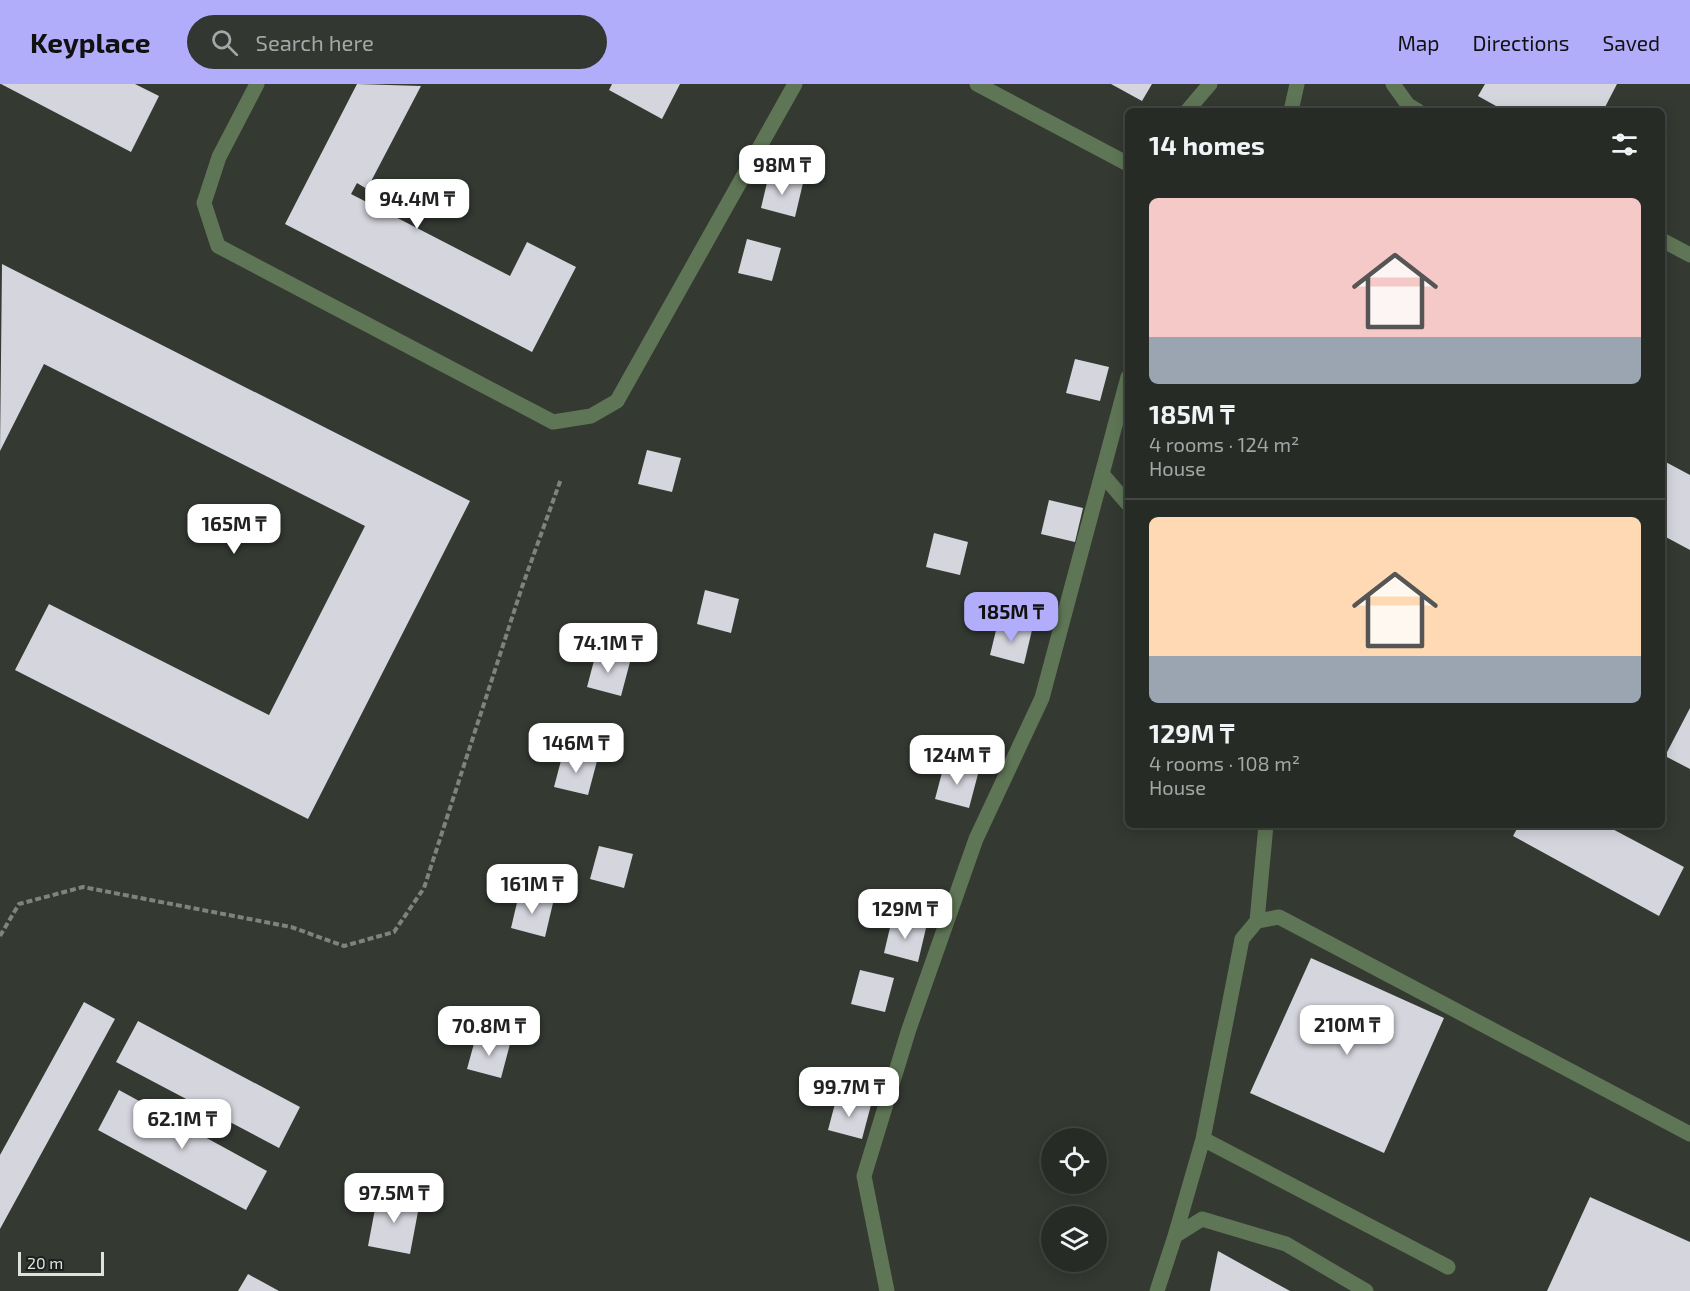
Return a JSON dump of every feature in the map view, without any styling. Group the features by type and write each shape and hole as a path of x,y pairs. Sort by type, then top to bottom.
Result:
{"lane":[{"path":"256,84 219,157 204,203 218,246 553,422 591,416 617,401 795,84"},
{"path":"977,84 1125,162"},
{"path":"1190,108 1210,84"},
{"path":"1292,108 1297,84"},
{"path":"1394,84 1408,105 1413,108"},
{"path":"1665,242 1690,255"},
{"path":"887,1291 864,1176 909,1029 976,840 1042,698 1125,388"},
{"path":"1102,474 1125,501"},
{"path":"1157,1291 1203,1139 1242,939 1257,921 1266,828"},
{"path":"1257,921 1279,917 1690,1134"},
{"path":"1203,1139 1449,1267"},
{"path":"1175,1236 1202,1218 1286,1244 1366,1291"}],"path":[{"path":"0,936 19,904 83,887 291,927 344,946 394,932 424,888 561,479"}],"building":[{"path":"1,84 135,84 159,96 131,152"},
{"path":"357,84 421,86 367,189 357,183 351,194 510,276 527,242 576,267 532,352 285,224"},
{"path":"612,84 680,84 662,119 609,90"},
{"path":"1111,84 1152,84 1142,101"},
{"path":"1485,84 1617,84 1605,108 1500,108 1478,96"},
{"path":"769,174 803,183 795,217 761,208"},
{"path":"747,239 781,248 772,281 738,273"},
{"path":"2,264 470,501 308,819 15,670 49,604 269,715 365,526 44,364 0,451"},
{"path":"1075,359 1109,367 1100,401 1066,393"},
{"path":"647,450 681,458 672,492 638,484"},
{"path":"1665,462 1690,475 1690,550 1665,537"},
{"path":"1049,500 1083,508 1075,542 1041,534"},
{"path":"934,533 968,542 960,575 926,567"},
{"path":"705,590 739,599 731,633 697,624"},
{"path":"998,622 1032,630 1024,664 990,655"},
{"path":"596,653 630,662 621,696 587,687"},
{"path":"1690,708 1690,769 1665,756"},
{"path":"563,753 597,761 588,795 554,787"},
{"path":"944,765 978,774 969,808 935,799"},
{"path":"1517,828 1611,828 1684,867 1659,916 1513,836"},
{"path":"599,846 633,854 624,888 590,879"},
{"path":"519,894 553,903 545,937 511,928"},
{"path":"892,919 926,928 918,962 884,953"},
{"path":"1311,958 1444,1018 1384,1153 1250,1093"},
{"path":"860,970 894,978 885,1012 851,1004"},
{"path":"84,1002 115,1019 0,1229 0,1155"},
{"path":"138,1021 300,1107 279,1148 116,1062"},
{"path":"476,1036 510,1044 501,1078 467,1069"},
{"path":"119,1090 267,1171 246,1210 98,1130"},
{"path":"837,1096 871,1105 862,1139 828,1130"},
{"path":"378,1193 420,1201 410,1254 368,1246"},
{"path":"1590,1197 1690,1242 1690,1291 1547,1291"},
{"path":"1218,1251 1290,1291 1210,1291"},
{"path":"248,1274 279,1291 238,1291"}]}
